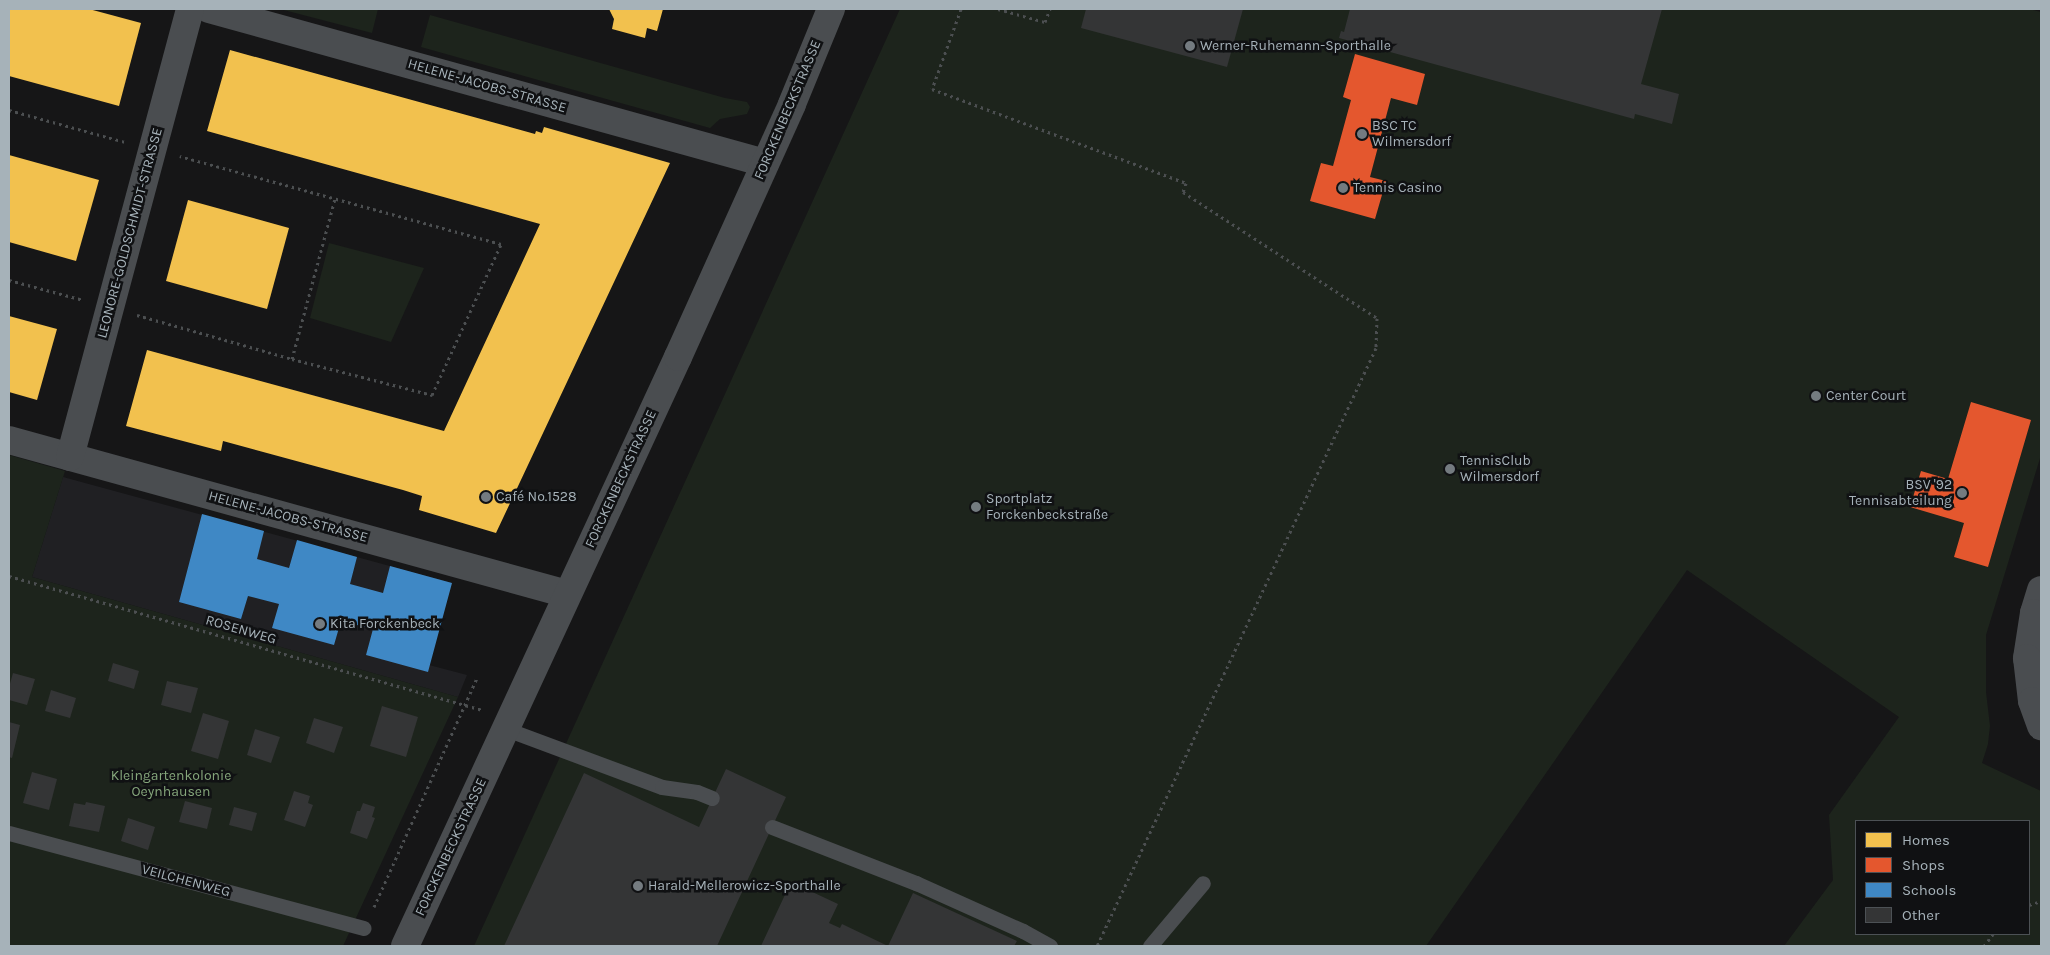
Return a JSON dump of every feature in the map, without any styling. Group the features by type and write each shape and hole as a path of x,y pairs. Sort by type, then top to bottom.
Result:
{"street":[{"name":"LEONORE-GOLDSCHMIDT-STRASSE","path":"70,457 190,9"},
{"name":"HELENE-JACOBS-STRASSE","path":"209,9 765,163"},
{"name":"FORCKENBECKSTRASSE","path":"405,946 765,163 831,9"},
{"name":"HELENE-JACOBS-STRASSE","path":"9,440 567,594"},
{"path":"2041,590 2034,612 2027,658 2032,701 2041,726"}],"lane":[{"path":"506,729 662,786 697,792 712,798"},
{"path":"772,826 916,883 1023,931 1050,946"},
{"name":"VEILCHENWEG","path":"9,833 364,928"},
{"path":"1150,946 1203,883"}],"path":[{"path":"962,9 932,89 1186,183 1183,192 1377,318 1376,348 1097,946"},
{"path":"998,9 1045,22 1050,9"},
{"path":"9,110 501,244 432,395 292,359 9,280"},
{"path":"292,359 335,199"},
{"name":"ROSENWEG","path":"9,576 467,705"},
{"path":"364,928 467,705 477,678"},
{"path":"1984,946 1993,935"}],"shaded area":[{"name":"Kita Forckenbeck","path":"63,477 452,583 429,665 467,675 458,697 32,577"}],"green space":[{"path":"280,9 378,9 372,33"},
{"path":"900,9 2029,9 2041,12 2041,455 1986,635 1986,692 1990,726 1988,744 1982,763 2041,791 2041,946 1784,946 1833,880 1829,815 1899,717 1687,570 1426,946 474,946"},
{"path":"430,15 725,98 747,102 750,107 747,114 720,119 710,128 421,47"},
{"path":"329,243 424,268 391,342 310,318"},
{"name":"Kleingartenkolonie Oeynhausen","path":"9,455 65,471 32,577 458,697 343,946 9,946"}],"building: Homes":[{"path":"9,9 89,9 141,23 119,106 9,76"},
{"path":"609,9 663,9 657,31 647,28 645,38 612,29 614,19"},
{"path":"230,50 535,134 536,131 542,133 544,127 670,163 496,533 419,510 422,496 403,490 223,441 221,451 126,426 147,350 444,431 540,224 207,131"},
{"path":"9,155 99,180 76,261 9,242"},
{"path":"188,200 289,228 267,309 166,281"},
{"path":"9,316 57,329 37,400 9,392"}],"building: Shops":[{"name":"BSC TC Wilmersdorf","path":"1355,54 1425,74 1417,105 1391,98 1370,177 1386,181 1375,219 1310,201 1321,163 1333,166 1351,100 1343,97"},
{"name":"BSV '92 Tennisabteilung","path":"1971,402 2031,420 1988,567 1954,557 1964,523 1910,507 1921,471 1948,479"}],"building: Schools":[{"path":"202,514 264,531 257,559 289,568 297,540 357,557 350,584 383,593 390,566 452,583 428,672 366,655 373,629 341,621 334,645 272,628 279,604 248,596 241,619 179,602"}],"building: Other":[{"name":"Werner-Ruhemann-Sporthalle","path":"1086,9 1243,9 1227,67 1081,28"},
{"path":"1350,9 1662,9 1641,84 1679,94 1672,124 1635,114 1634,119 1339,38 1341,31 1344,32"},
{"path":"113,663 139,671 134,689 108,681"},
{"path":"13,673 35,679 27,705 9,700 9,687"},
{"path":"167,681 198,688 191,713 161,705"},
{"path":"51,690 76,698 70,718 45,711"},
{"path":"382,706 418,717 406,757 370,746"},
{"path":"203,713 229,721 218,759 191,751"},
{"path":"314,718 343,727 334,753 306,743"},
{"path":"9,722 20,725 12,758 9,757"},
{"path":"255,729 280,737 271,763 247,755"},
{"name":"Harald-Mellerowicz-Sporthalle","path":"726,769 786,797 717,946 504,946 584,773 699,827"},
{"path":"32,772 57,779 49,810 23,803"},
{"path":"294,791 310,796 308,803 313,805 305,827 284,820"},
{"path":"185,801 212,808 207,829 179,822"},
{"path":"86,802 105,806 99,832 69,826 74,803 85,805"},
{"path":"363,803 375,807 372,817 375,818 367,839 350,833 357,811 360,811"},
{"path":"234,807 257,813 252,831 229,825"},
{"path":"128,818 155,827 148,850 121,841"},
{"path":"791,882 838,904 829,923 840,928 842,924 888,946 761,946"},
{"path":"913,893 1017,941 1014,946 888,946"}],"place":[{"name":"Werner-Ruhemann-Sporthalle","path":"1190,46"},
{"name":"BSC TC Wilmersdorf","path":"1362,134"},
{"name":"Tennis Casino","path":"1343,188"},
{"name":"Center Court","path":"1816,396"},
{"name":"TennisClub Wilmersdorf","path":"1450,469"},
{"name":"BSV '92 Tennisabteilung","path":"1962,493"},
{"name":"Café No.1528","path":"486,497"},
{"name":"Sportplatz Forckenbeckstraße","path":"976,507"},
{"name":"Kita Forckenbeck","path":"320,624"},
{"name":"Harald-Mellerowicz-Sporthalle","path":"638,886"}]}
